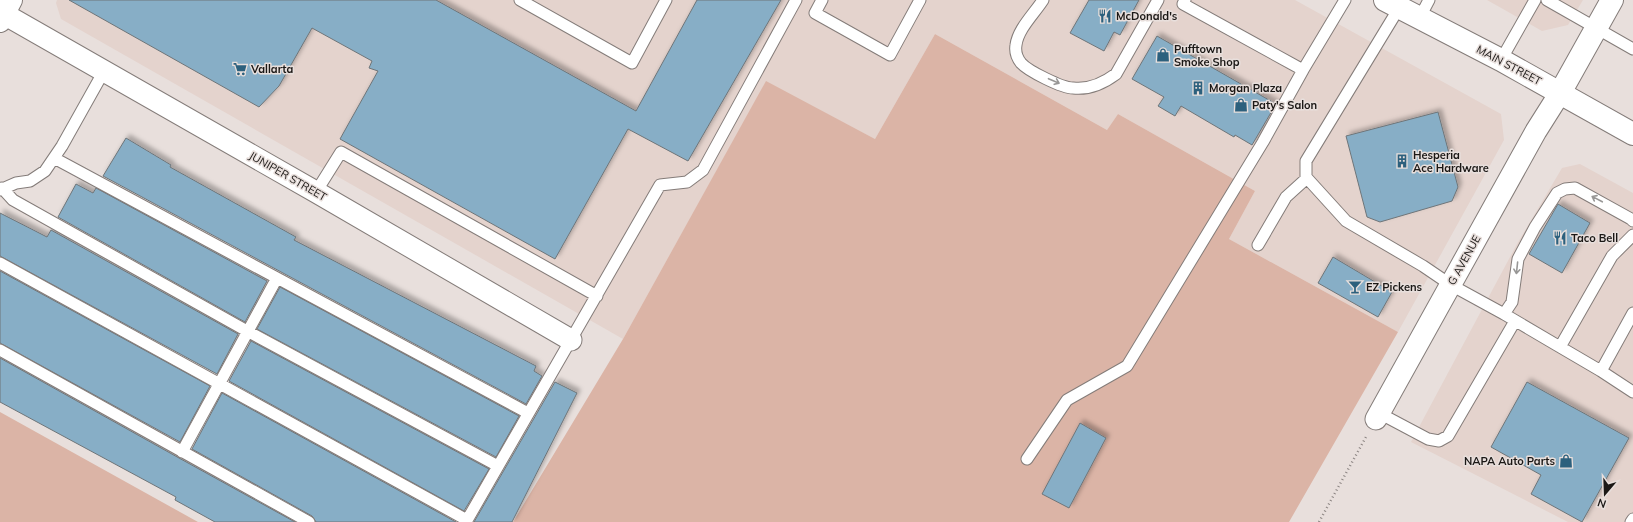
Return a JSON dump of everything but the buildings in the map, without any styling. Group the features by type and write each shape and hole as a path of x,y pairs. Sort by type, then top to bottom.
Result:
{"main road":[{"name":"G AVENUE","path":"1560,93 1612,0"},
{"name":"MAIN STREET","path":"1392,4 1501,60 1633,134"}],"street":[{"name":"JUNIPER STREET","path":"5,12 104,71 571,340"},
{"name":"G AVENUE","path":"1378,416 1536,131 1560,93"}],"lane":[{"path":"520,0 632,63 666,0"},
{"path":"0,263 467,521 660,185 687,182 703,170 796,0"},
{"path":"822,0 815,13 890,55 920,0"},
{"path":"1042,0 1021,32 1016,45 1016,53 1020,62 1027,68 1072,88 1090,88 1106,81 1116,74 1158,0"},
{"path":"1186,0 1183,4 1303,70"},
{"path":"1027,459 1067,400 1128,366 1263,142 1303,70 1346,0"},
{"path":"1419,19 1429,0"},
{"path":"1501,60 1535,0"},
{"path":"1547,0 1633,49"},
{"path":"1392,4 1306,161 1307,178 1346,221 1423,266 1451,285 1515,320 1601,371 1633,392"},
{"path":"1,189 30,181 45,171 104,71"},
{"path":"316,192 341,152 597,296"},
{"path":"54,158 528,413"},
{"path":"1258,246 1286,197 1307,178"},
{"path":"1504,314 1512,302 1518,259 1535,226 1557,193 1565,189 1575,188 1632,220"},
{"path":"1,189 13,200 247,332 498,466"},
{"path":"1560,347 1612,256 1633,235"},
{"path":"182,452 277,278"},
{"path":"1601,371 1633,314"},
{"path":"1378,416 1428,439 1439,441 1448,436 1515,320"},
{"path":"0,350 309,522"}],"path":[{"path":"1319,522 1378,416"}],"shaded area":[{"path":"57,0 1295,0 1501,114 1504,140 1398,332 1229,239 1255,191 1118,114 1107,130 935,34 875,139 766,82 623,339 61,19 56,3"},
{"path":"1487,0 1583,0 1568,25 1542,31"},
{"path":"935,34 1107,130 1118,114 1255,191 1229,239 1398,332 1289,522 513,522 623,339 766,81 875,139"},
{"path":"1580,164 1633,193 1633,522 1568,522 1411,442 1517,244 1562,168"},
{"path":"0,412 198,522 0,522"}],"place":[{"name":"McDonald's","path":"1105,16"},
{"name":"Pufftown Smoke Shop","path":"1163,55"},
{"name":"Vallarta","path":"240,69"},
{"name":"Morgan Plaza","path":"1198,88"},
{"name":"Paty's Salon","path":"1241,105"},
{"name":"Hesperia Ace Hardware","path":"1402,161"},
{"name":"Taco Bell","path":"1560,238"},
{"name":"EZ Pickens","path":"1355,287"},
{"name":"NAPA Auto Parts","path":"1566,461"}]}
